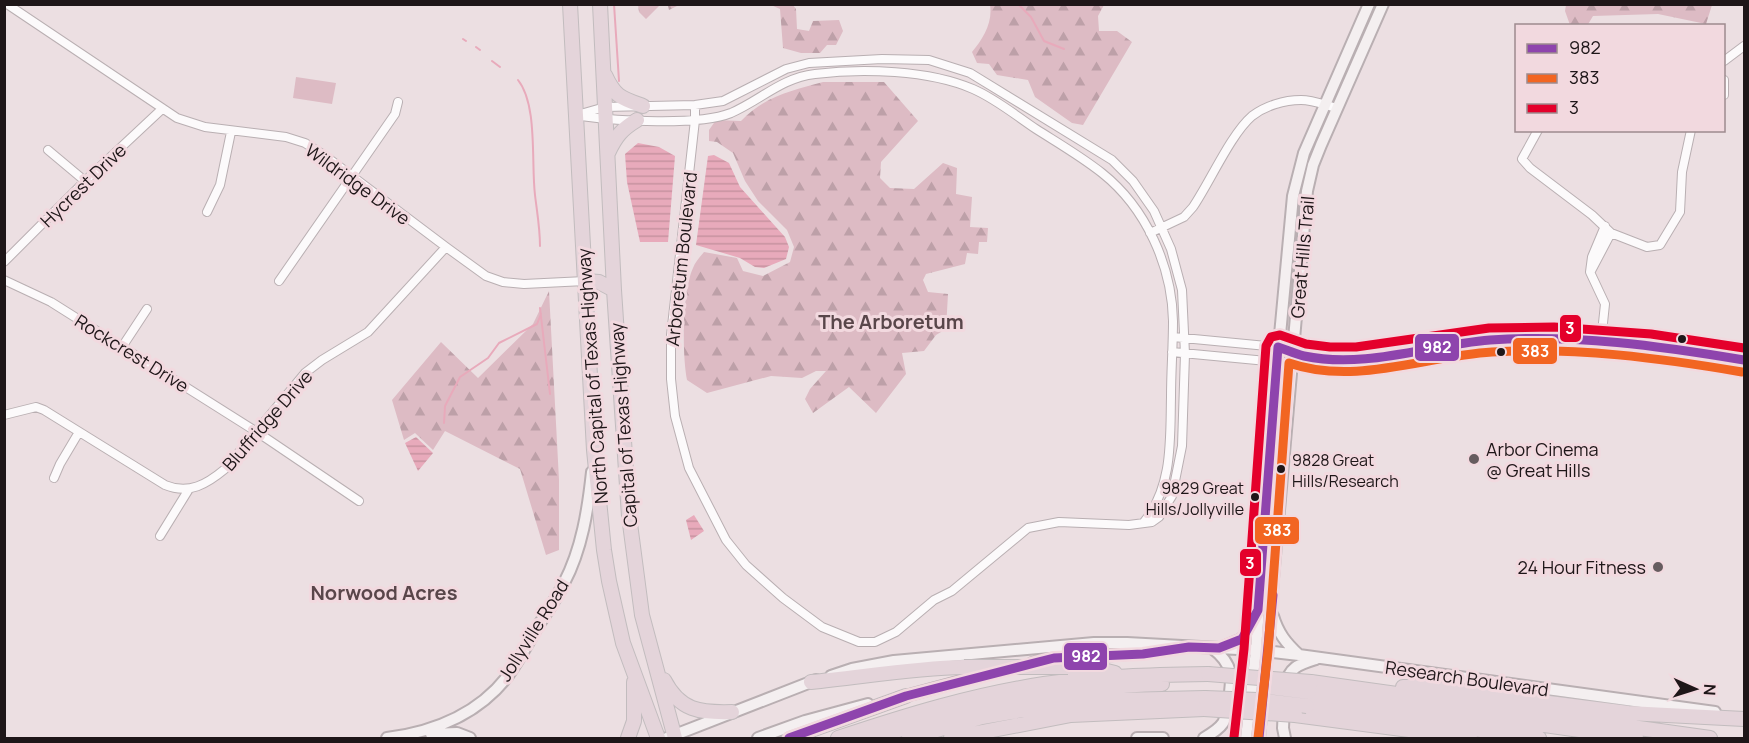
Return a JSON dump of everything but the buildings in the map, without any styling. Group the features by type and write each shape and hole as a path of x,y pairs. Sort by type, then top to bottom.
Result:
{"highway":[{"name":"North Capital of Texas Highway","path":"570,4 594,450 609,581 623,643 658,738"},
{"path":"600,4 605,113"},
{"path":"603,70 612,90 617,95 643,106"},
{"name":"Capital of Texas Highway","path":"605,113 628,516 642,615 672,738"},
{"path":"607,154 617,134 637,120"},
{"path":"585,281 599,282 614,290"},
{"path":"654,662 669,689 685,705 711,712 732,712"},
{"path":"810,682 868,674 964,667 1091,667 1126,676"},
{"path":"628,738 634,721 634,674"},
{"path":"838,738 911,713 975,697 1045,684 1126,676 1207,678 1310,687 1636,738"},
{"path":"869,738 968,711 1063,692 1207,678"},
{"path":"1352,686 1710,738"},
{"path":"1310,687 1422,687 1628,713 1744,718"},
{"path":"789,738 906,696"},
{"path":"909,738 982,717 1077,701 1204,703 1307,711 1539,738"},
{"path":"951,738 1071,715 1204,703"},
{"path":"1307,711 1378,727 1470,738"},
{"path":"1378,727 1404,738"},
{"path":"975,738 998,728"}],"street":[{"name":"Wildridge Drive","path":"7,4 162,109 191,123 231,132 272,135 304,144 324,155 486,276 503,282 524,284 585,281"},
{"name":"Great Hills Trail","path":"1259,738 1307,191 1332,107 1369,4"},
{"name":"Great Hills Trail","path":"1246,738 1256,650 1278,348 1293,196 1304,153 1332,107 1383,4"},
{"path":"1725,60 1744,46"},
{"name":"Arboretum Boulevard","path":"577,115 605,113 643,106 694,105 723,101 786,69 809,63 882,59 929,60 970,73 1112,160 1144,195 1163,228 1177,266 1182,290 1185,339 1182,446 1179,471 1167,507 1152,522 1129,525 1059,522 1028,528 952,591 934,600 896,632 875,642 859,642 822,627 770,586 746,565 726,540 689,468 675,416 671,379 671,336 695,120 694,105"},
{"name":"Arboretum Boulevard","path":"577,115 605,113 637,120 695,120 730,113 793,78 815,74 879,73 944,80 972,88 1000,104 1103,174 1137,210 1150,234 1168,281 1172,302 1169,458 1157,502 1144,522"},
{"path":"1150,234 1184,217 1193,207 1242,128 1253,116 1284,102 1313,101 1332,107"},
{"path":"279,281 395,114 398,102"},
{"name":"Hycrest Drive","path":"4,262 85,181 162,109"},
{"path":"207,212 220,185 231,132"},
{"path":"1537,132 1522,159 1530,168 1611,233 1647,247 1660,246 1680,212 1682,172 1691,132"},
{"path":"48,150 85,181"},
{"path":"1601,342 1605,304 1590,272 1592,257 1605,226"},
{"path":"1590,272 1611,233"},
{"name":"Bluffridge Drive","path":"189,489 211,480 225,469 304,374 322,360 368,332 446,248"},
{"name":"Rockcrest Drive","path":"4,280 51,302 257,432 359,501"},
{"path":"122,347 147,309"},
{"path":"1173,337 1278,348 1294,354 1354,360 1492,340 1601,342 1706,353 1744,360"},
{"path":"1172,352 1278,362 1294,354"},
{"path":"4,415 36,407 44,410 165,485 175,489 189,489"},
{"path":"54,478 79,432"},
{"name":"Jollyville Road","path":"387,738 419,733 444,725 488,697 506,678 565,582 576,553 585,517 594,450"},
{"path":"160,536 189,489"},
{"path":"1204,738 1224,721 1230,685 1231,674 1228,664 1215,648 1242,639 1258,610"},
{"path":"1271,610 1277,630 1299,655"},
{"name":"Research Boulevard","path":"672,738 810,682 852,669 894,660 946,657 1040,646 1111,642 1256,650 1299,655 1744,718"},
{"name":"Research Boulevard","path":"758,738 851,708 1054,658 1143,654 1189,647"},
{"path":"1285,738 1282,728 1287,680 1296,665 1319,658"},
{"path":"458,717 472,738"},
{"path":"419,733 426,735 457,733 472,738"},
{"path":"1137,738 1163,738"}],"green space":[{"path":"1566,4 1712,5 1706,24 1658,14 1593,16 1588,24 1570,24 1565,11"},
{"path":"638,5 677,6 669,10 668,6 659,6 646,19 639,12"},
{"path":"771,5 793,5 796,9 797,29 809,31 813,21 839,20 843,31 836,45 827,45 820,53 801,53 783,48 780,9"},
{"path":"990,5 1104,5 1098,16 1099,31 1117,31 1132,42 1083,125 1072,123 1035,97 1028,80 997,75 989,64 977,63 972,52 986,30 990,18"},
{"path":"296,77 336,83 332,104 293,98"},
{"path":"823,82 884,82 918,121 881,162 880,178 890,188 914,189 943,163 957,168 956,194 972,197 970,227 988,228 987,242 979,242 978,254 967,253 965,264 926,274 923,280 928,292 948,294 946,329 936,335 924,351 902,353 906,374 876,413 849,387 813,413 805,399 810,389 826,371 816,371 802,378 771,376 707,393 687,380 685,369 685,307 689,278 704,252 737,258 743,271 763,276 790,262 794,247 787,230 758,201 745,181 733,153 717,142 709,141 709,130 716,120 741,121 769,100"},
{"path":"549,291 559,480 559,550 546,555 520,469 445,431 433,450 415,433 404,440 392,400 441,342 478,378 533,324"}],"shaded area":[{"path":"638,143 659,147 675,156 668,242 640,242 627,182 625,154"},
{"path":"714,155 729,163 740,187 785,237 789,247 786,259 764,268 755,267 740,258 696,245 708,156"},
{"path":"416,437 433,453 418,471 405,443"},
{"path":"694,515 704,531 691,540 686,520"}],"waterway":[{"path":"614,4 619,81"},
{"path":"1018,4 1031,17 1044,41 1064,49"},
{"path":"476,47 480,50"},
{"path":"492,61 500,67"},
{"path":"518,80 529,104 531,119 540,246"},
{"path":"540,308 550,394"},
{"path":"444,423 445,406 460,377 488,358 499,343 537,324 541,314"}],"transit line":[{"name":"3","path":"1234,737 1244,649 1266,346 1271,337 1280,335 1306,344 1356,347 1489,328 1554,327 1651,334 1744,348"},
{"name":"982","path":"789,738 906,696 1054,658 1143,654 1189,647 1219,648 1242,639 1258,610 1278,347 1304,356 1350,360 1490,340 1554,339 1617,342 1744,360"},
{"name":"383","path":"1258,738 1268,651 1289,363 1339,372 1365,371 1492,352 1555,351 1649,358 1742,372"},
{"name":"982","path":"1259,738 1273,595"}],"place":[{"name":"Arbor Cinema @ Great Hills","path":"1474,459"},
{"name":"9828 Great Hills/Research","path":"1281,469"},
{"name":"9829 Great Hills/Jollyville","path":"1255,497"},
{"name":"24 Hour Fitness","path":"1658,567"}],"district":[{"name":"The Arboretum","path":"891,321"},
{"name":"Norwood Acres","path":"384,592"}]}
